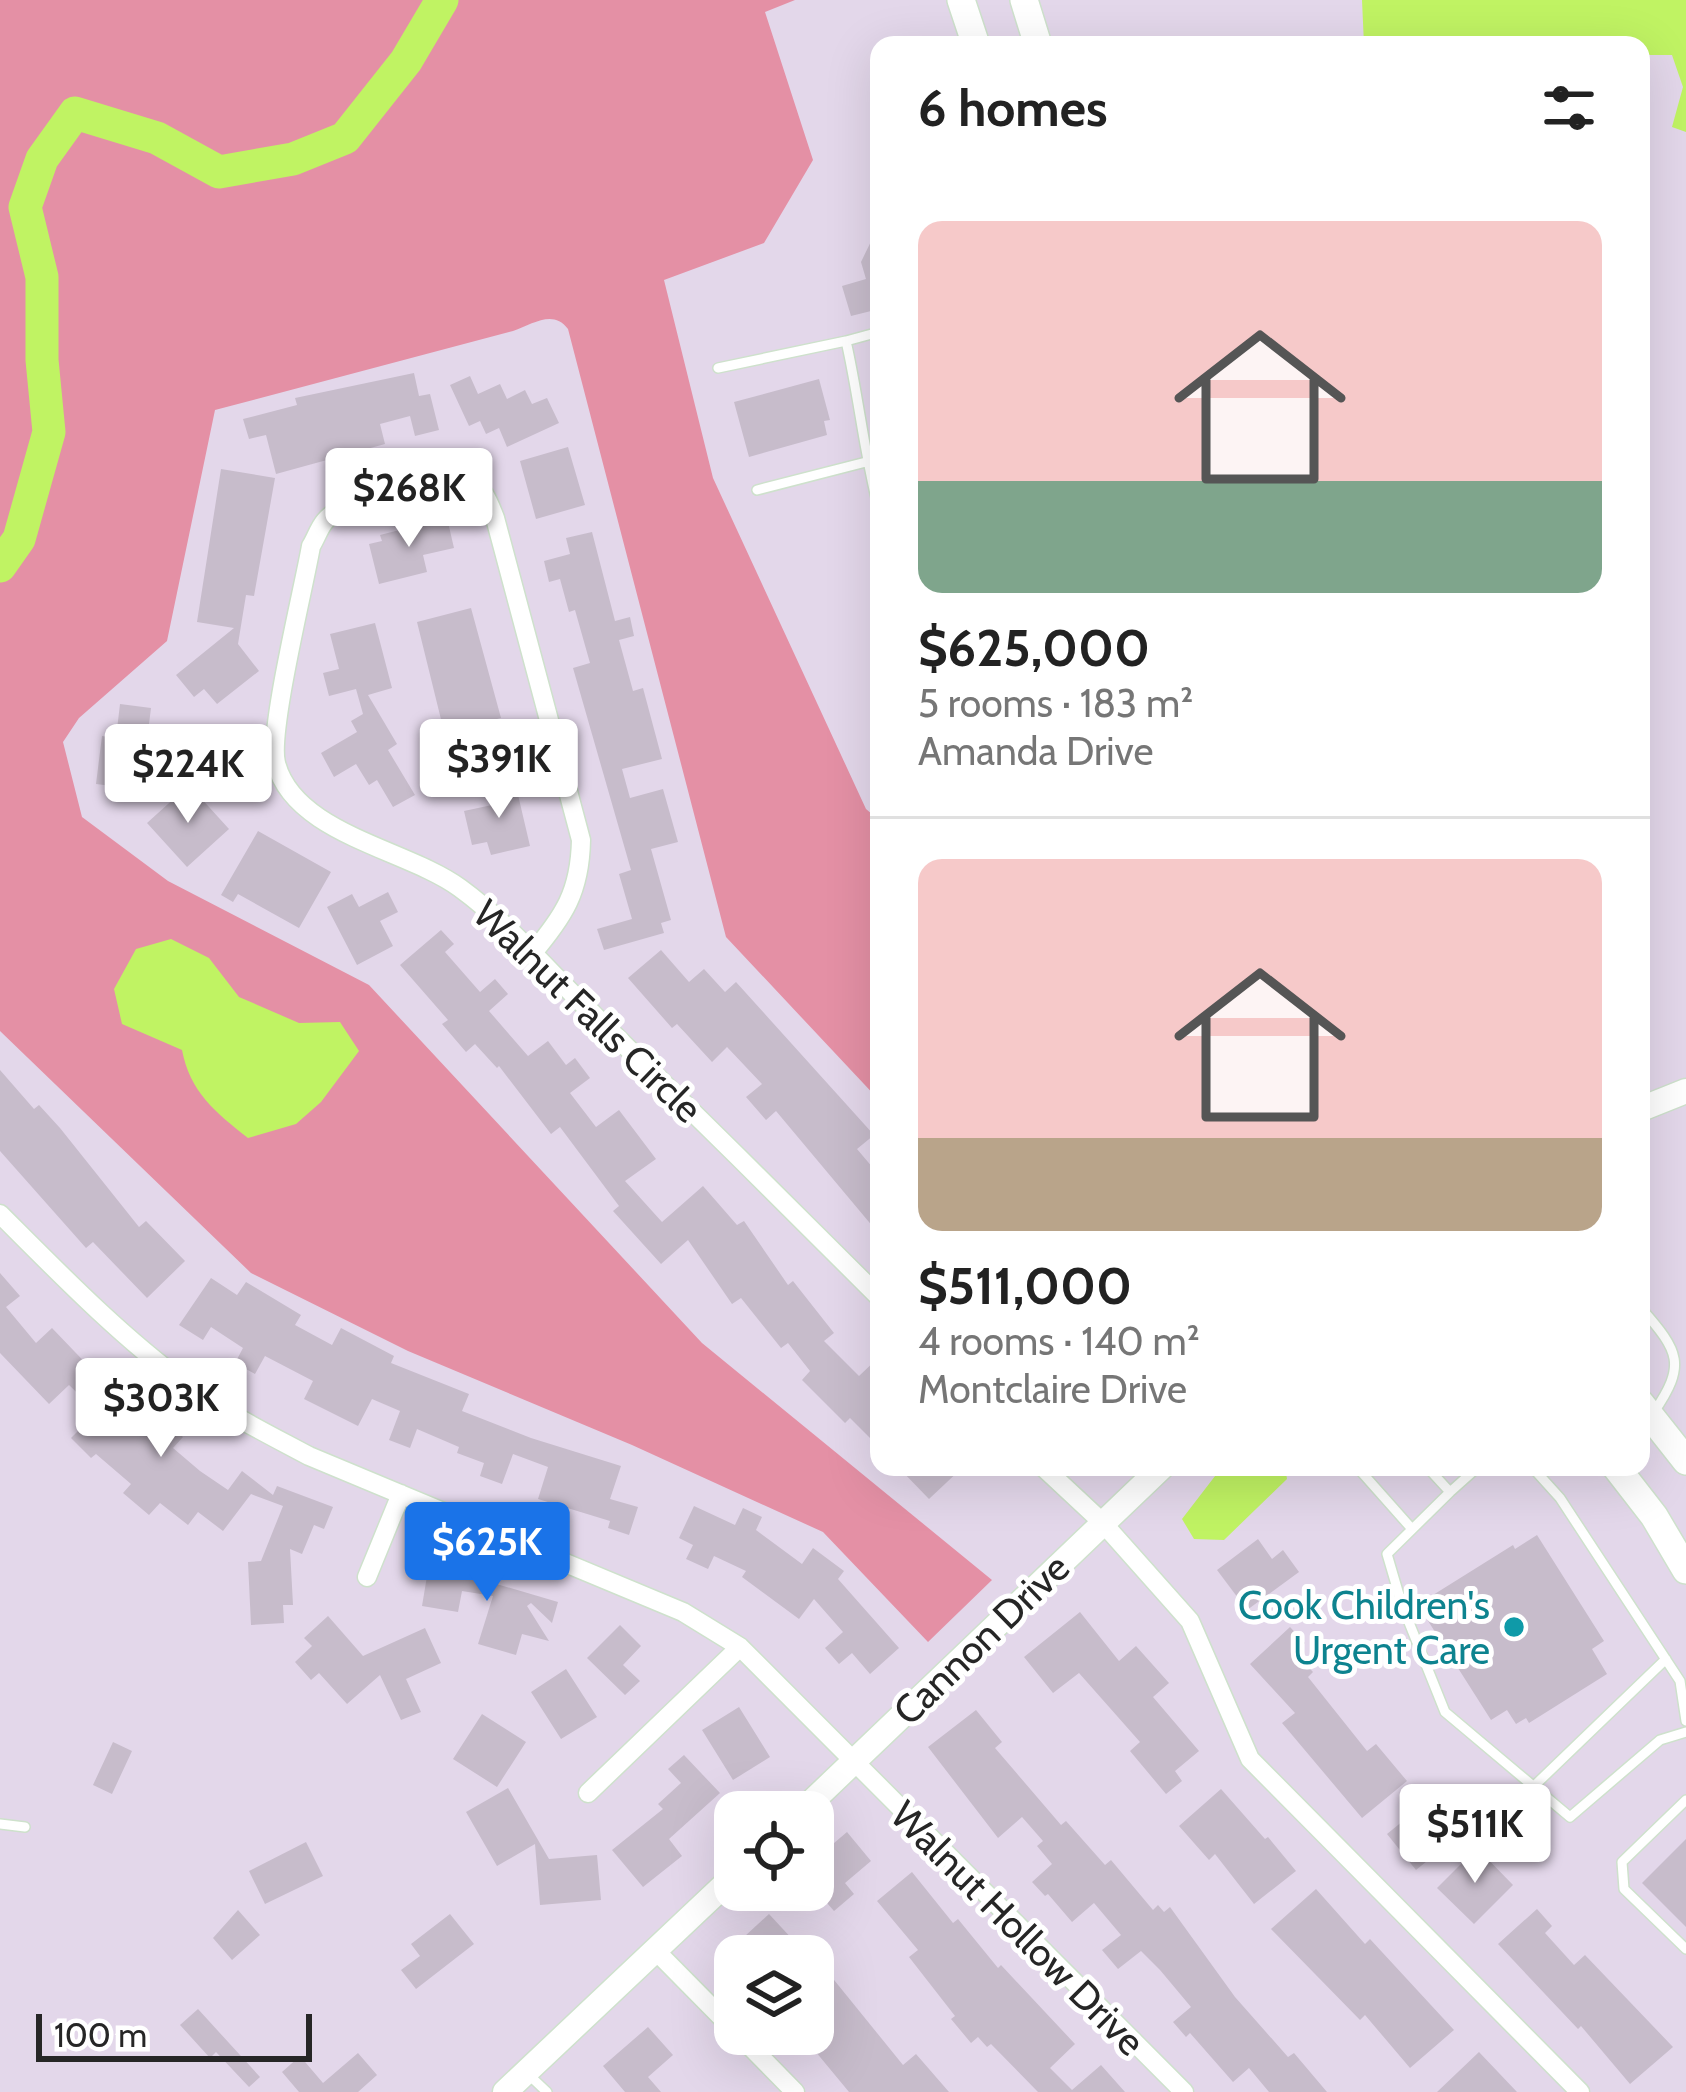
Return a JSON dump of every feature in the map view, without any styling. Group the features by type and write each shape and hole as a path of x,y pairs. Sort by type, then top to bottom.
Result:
{"main road":[{"path":"961,0 973,36"},
{"path":"1024,0 1036,36"},
{"path":"1650,1414 1686,1461"},
{"path":"1623,1476 1686,1570"}],"street":[{"name":"Walnut Falls Circle","path":"531,955 561,920 580,875 580,840 495,518 486,494 467,478 439,476 372,493 346,503 324,521 311,546 275,762 296,798 326,824 400,854 460,888 870,1289"},
{"path":"1650,1105 1686,1091"},
{"name":"Walnut Hollow Drive","path":"0,1214 118,1330 190,1388 309,1456 683,1612 740,1647 1184,2092"},
{"path":"1053,1476 1102,1522 1190,1621 1250,1759 1580,2092"},
{"name":"Cannon Drive","path":"824,1791 1152,1476"},
{"path":"367,1577 400,1493"},
{"path":"588,1793 740,1647"},
{"path":"505,2092 714,1895"},
{"path":"656,1951 714,2010"},
{"path":"758,2055 795,2092"}],"lane":[{"path":"718,368 870,334"},
{"path":"846,341 870,477"},
{"path":"862,415 870,413"},
{"path":"757,490 866,462"},
{"path":"1650,1318 1683,1356 1686,1373 1679,1390 1650,1407"},
{"path":"1365,1476 1412,1529"},
{"path":"1435,1476 1450,1492"},
{"path":"1468,1476 1387,1554 1445,1712 1570,1817 1660,1740 1686,1732"},
{"path":"1540,1476 1560,1498 1680,1681 1686,1721"},
{"path":"1533,1787 1666,1659"},
{"path":"1686,1800 1622,1862 1624,1889 1686,1949"},
{"path":"0,1824 26,1827"},
{"path":"526,2072 547,2092"}],"shaded area":[{"path":"0,0 795,0 765,12 813,160 764,243 664,280 713,478 870,812 870,1090 726,937 568,329 556,320 215,410 167,641 79,718 63,742 82,817 168,881 369,985 702,1343 992,1580 928,1642 823,1532 408,1351 251,1273 0,1031"},
{"path":"1362,0 1686,0 1686,132 1672,127 1683,87 1672,55 1650,55 1650,36 1364,36"},
{"path":"171,939 209,958 239,997 299,1023 340,1022 359,1051 321,1102 296,1124 248,1138 198,1089 182,1050 122,1024 114,989 136,949"},
{"path":"1215,1476 1286,1476 1224,1540 1194,1539 1182,1519"}],"building":[{"path":"870,244 870,311 851,316 842,286 866,279 861,262"},
{"path":"414,373 419,396 430,394 439,430 415,436 410,416 380,424 385,444 276,474 266,435 249,439 243,419 297,405 295,398"},
{"path":"470,376 478,394 500,384 507,399 525,390 532,404 547,398 559,423 507,447 499,428 486,434 480,421 469,426 450,385"},
{"path":"819,379 830,420 824,421 827,435 749,457 734,402"},
{"path":"568,447 585,505 536,519 520,461"},
{"path":"221,469 275,478 254,596 246,595 238,644 259,671 217,704 204,689 194,697 176,675 234,628 197,622"},
{"path":"447,518 454,548 423,555 427,572 379,584 369,544 382,541 380,535"},
{"path":"592,532 615,621 630,617 634,636 619,640 633,691 643,688 662,759 622,769 630,798 663,789 678,842 651,849 671,920 661,923 664,933 604,950 597,929 632,919 619,874 631,870 573,668 590,663 575,610 569,612 560,579 549,582 544,561 570,554 566,538"},
{"path":"471,608 501,718 489,721 497,753 452,764 417,622"},
{"path":"375,623 392,688 368,695 397,744 388,750 415,795 393,807 377,780 369,785 356,764 334,777 321,753 357,732 351,721 363,714 356,689 329,696 323,673 339,669 330,634"},
{"path":"120,704 151,708 149,724 162,726 153,791 96,784 102,736 116,738"},
{"path":"515,782 530,846 491,855 487,842 472,845 464,811 492,805 488,788"},
{"path":"189,785 229,829 187,867 147,823"},
{"path":"258,831 331,872 299,928 238,894 233,902 221,895"},
{"path":"388,892 398,912 380,921 393,946 357,965 327,907 352,894 359,907"},
{"path":"441,930 454,944 445,952 480,992 495,979 508,994 489,1011 528,1056 548,1041 566,1065 575,1058 590,1078 570,1093 596,1127 619,1110 656,1159 625,1181 662,1222 703,1186 737,1225 744,1221 788,1285 793,1281 834,1333 824,1341 859,1376 870,1366 870,1438 850,1418 845,1423 802,1380 810,1371 788,1343 781,1348 741,1298 732,1304 688,1240 661,1264 613,1211 619,1206 560,1127 551,1134 499,1066 475,1044 466,1052 442,1024 448,1020 400,965"},
{"path":"661,950 689,982 704,969 725,992 736,982 870,1131 870,1138 857,1149 870,1164 870,1223 776,1111 766,1120 746,1097 762,1084 727,1047 712,1062 677,1024 672,1028 628,978"},
{"path":"0,1070 34,1109 39,1105 60,1128 139,1227 146,1221 185,1261 147,1298 93,1242 86,1248 0,1151"},
{"path":"0,1273 20,1296 6,1307 36,1343 52,1328 98,1376 102,1372 155,1423 160,1417 183,1437 173,1448 200,1471 228,1490 242,1471 273,1495 277,1486 333,1507 324,1529 314,1525 302,1554 290,1549 293,1605 283,1605 284,1623 251,1625 248,1562 261,1561 283,1506 251,1494 223,1531 198,1512 188,1525 160,1503 149,1515 123,1493 131,1484 96,1454 91,1458 71,1438 97,1412 69,1385 49,1404 0,1353"},
{"path":"211,1278 237,1295 246,1282 301,1315 295,1325 332,1345 341,1328 394,1356 391,1363 469,1394 462,1411 621,1466 610,1499 638,1507 629,1535 608,1528 610,1521 538,1499 548,1467 513,1454 502,1484 480,1476 484,1463 417,1429 410,1448 389,1440 400,1411 372,1399 358,1426 304,1399 313,1381 265,1356 255,1374 235,1363 243,1348 211,1327 203,1340 179,1325"},
{"path":"907,1476 953,1476 929,1499"},
{"path":"694,1506 735,1525 743,1508 762,1517 756,1530 802,1564 813,1548 844,1571 838,1579 899,1648 870,1674 852,1653 839,1664 825,1648 843,1632 814,1599 799,1619 742,1577 746,1571 714,1556 708,1569 686,1559 693,1545 679,1538"},
{"name":"Cook Children's Urgent Care","path":"1537,1535 1604,1641 1592,1649 1607,1674 1529,1723 1526,1718 1516,1724 1507,1710 1491,1720 1423,1613 1439,1603 1433,1595"},
{"path":"1258,1539 1272,1559 1283,1550 1299,1572 1247,1610 1217,1570"},
{"path":"430,1558 485,1567 483,1580 558,1602 552,1623 531,1603 527,1606 549,1641 522,1634 516,1655 478,1644 493,1596 462,1591 458,1612 422,1606"},
{"path":"1080,1612 1119,1661 1136,1646 1169,1683 1153,1697 1199,1751 1175,1771 1182,1781 1166,1794 1130,1751 1140,1742 1079,1673 1053,1693 1024,1657"},
{"path":"328,1616 363,1656 425,1628 441,1663 406,1679 421,1712 401,1720 380,1675 347,1704 319,1673 311,1680 295,1662 312,1646 304,1638"},
{"path":"620,1625 641,1646 623,1665 640,1681 625,1695 587,1658"},
{"path":"1290,1627 1305,1643 1295,1653 1313,1672 1308,1677 1367,1751 1376,1744 1407,1781 1362,1818 1282,1723 1295,1713 1250,1664"},
{"path":"566,1669 597,1717 561,1739 531,1692"},
{"path":"739,1707 770,1757 733,1780 702,1730"},
{"path":"976,1710 1002,1742 995,1748 1061,1825 1066,1821 1105,1865 1111,1860 1153,1910 1158,1905 1164,1912 1170,1907 1235,1997 1288,2057 1294,2053 1327,2092 1269,2092 1249,2068 1233,2082 1190,2033 1186,2037 1173,2022 1191,2007 1160,1970 1141,1951 1118,1969 1102,1950 1121,1935 1094,1903 1072,1922 1032,1882 1052,1864 1037,1846 1043,1841 1022,1817 998,1838 928,1747"},
{"path":"482,1714 526,1742 497,1787 453,1759"},
{"path":"113,1742 132,1751 112,1794 93,1785"},
{"path":"684,1755 718,1791 669,1839 682,1856 643,1887 612,1850 663,1809 658,1804 681,1783 668,1769"},
{"path":"508,1788 549,1859 597,1855 601,1900 540,1905 535,1844 497,1866 466,1812"},
{"path":"1221,1789 1296,1871 1254,1904 1215,1854 1209,1860 1179,1826"},
{"path":"1430,1799 1459,1835 1416,1870 1387,1834"},
{"path":"847,1832 871,1861 845,1883 854,1894 834,1911 834,1843"},
{"path":"1686,1839 1686,1927 1642,1883"},
{"path":"306,1842 323,1876 265,1904 249,1871"},
{"path":"1477,1848 1513,1885 1474,1924 1437,1888"},
{"path":"912,1872 953,1923 958,1919 998,1968 1001,1965 1075,2044 1050,2068 1072,2090 1101,2065 1125,2092 1038,2092 991,2044 987,2047 978,2037 971,2043 909,1957 918,1950 877,1901"},
{"path":"1316,1889 1365,1944 1370,1939 1454,2030 1410,2068 1365,2015 1360,2020 1271,1929"},
{"path":"1537,1909 1552,1926 1545,1933 1574,1965 1585,1955 1673,2047 1630,2084 1581,2026 1578,2029 1498,1944"},
{"path":"238,1910 260,1935 232,1960 213,1938"},
{"path":"450,1914 474,1944 416,1989 401,1970 420,1956 411,1944"},
{"path":"769,1914 788,1935 746,1935"},
{"path":"834,1980 903,2065 916,2054 949,2092 849,2092 818,2055 834,2055"},
{"path":"198,2009 260,2077 249,2087 216,2052 210,2058 180,2025"},
{"path":"648,2027 673,2055 648,2077 661,2092 625,2092 603,2066"},
{"path":"1479,2052 1517,2092 1437,2092"},
{"path":"358,2053 377,2075 358,2092 299,2092 282,2072 300,2056 323,2083"}],"waterway":[{"path":"0,566 19,539 49,432 42,360 42,277 25,207 42,159 75,113 157,138 219,172 293,159 345,138 406,61 442,0"}],"place":[{"name":"Cook Children's Urgent Care","path":"1514,1627"}]}
